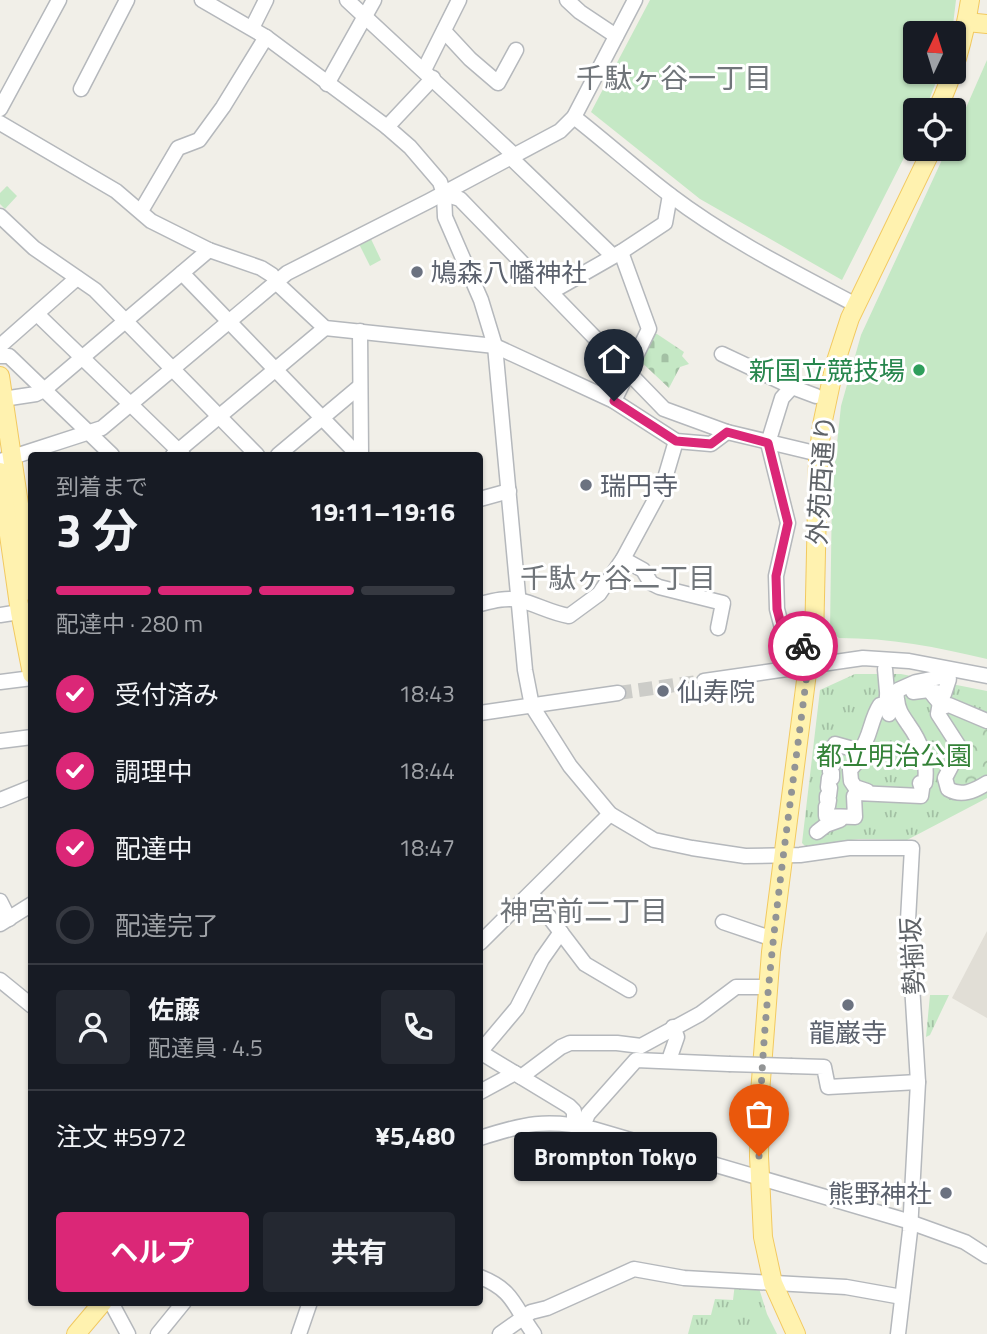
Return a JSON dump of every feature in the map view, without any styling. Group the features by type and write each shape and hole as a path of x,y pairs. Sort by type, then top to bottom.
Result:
{"main road":[{"path":"942,98 964,43 977,23 970,0"},
{"path":"956,98 968,68 981,0"},
{"name":"外苑西通り","path":"796,1334 774,1283 763,1237 760,1093 773,939 808,665 814,643 813,453 852,303 914,161"},
{"name":"外苑西通り","path":"808,665 802,644 802,632 816,396 825,355 926,161"},
{"path":"0,376 4,463 28,575"},
{"path":"15,520 28,633"},
{"path":"63,1334 85,1306"},
{"path":"76,1334 100,1306"}],"street":[{"path":"0,109 59,0"},
{"path":"81,89 127,0"},
{"path":"202,0 266,37 387,127 410,147 440,182 444,194 445,217 481,300 495,346 531,706 570,766 610,814 635,830 663,842 745,856 784,854"},
{"path":"252,28 266,0"},
{"path":"347,0 617,254 649,329 614,401"},
{"path":"327,83 374,0"},
{"path":"387,127 428,74 459,0"},
{"path":"567,0 615,36"},
{"path":"37,452 102,428 276,280 560,131 573,117 635,0"},
{"path":"444,31 470,59 498,83 516,51"},
{"path":"141,211 178,148 199,140 223,107 266,37"},
{"path":"573,117 670,195 768,259 852,303"},
{"path":"0,123 116,191 151,221 209,250 261,268 325,328 495,346 614,401 676,441 711,444 727,432"},
{"path":"444,194 460,199 664,409 727,432 813,453"},
{"path":"551,292 665,223 670,195"},
{"path":"0,216 34,248 95,290 254,452"},
{"path":"3,399 44,390 209,250"},
{"path":"183,273 357,452"},
{"path":"0,346 77,278"},
{"path":"37,314 177,452"},
{"path":"179,452 325,328"},
{"path":"360,331 360,452"},
{"path":"722,354 816,396"},
{"path":"0,356 9,356 109,452"},
{"path":"281,452 359,387"},
{"path":"792,387 782,398 768,443 788,523 776,576 777,609 782,628 802,632"},
{"path":"483,603 519,599 550,612 569,616 599,594 622,559 663,485 676,441"},
{"path":"4,463 28,455"},
{"path":"483,498 509,491"},
{"path":"622,559 643,570 651,583 659,587 723,603 718,628"},
{"path":"0,615 26,611"},
{"path":"704,681 863,659 926,663 987,676"},
{"path":"885,669 892,697 914,737 922,760 920,775 915,785 877,791 862,791 855,787 851,781 850,769 867,752 871,731 877,719 885,713 902,717"},
{"path":"0,682 28,677"},
{"path":"892,697 907,686 945,678 944,694 936,692 936,704 938,714 958,745 957,755 945,778 948,789 955,793 966,793 987,783"},
{"path":"817,832 825,825 855,817 854,796 857,793 921,796 920,783 925,783 927,769 924,751 902,717 902,706 905,695 919,689 929,690 936,704"},
{"path":"483,713 618,693"},
{"path":"850,817 829,817 825,814 831,788 828,787 829,778 832,778 830,772 833,765 833,747 835,748 835,744 860,751 876,711 880,705 886,704 887,696 892,697"},
{"path":"936,704 951,705 987,721"},
{"path":"0,741 28,738"},
{"path":"847,748 857,760"},
{"path":"850,817 853,816 852,791 855,787"},
{"path":"0,800 28,789"},
{"path":"483,940 610,814"},
{"name":"勢揃坂","path":"784,854 800,855 849,848 912,848 908,920 918,1082 911,1223 898,1334"},
{"path":"531,893 585,964 629,990"},
{"path":"0,901 4,922 28,907"},
{"path":"723,922 773,939"},
{"path":"483,1048 517,1008 542,959 561,932"},
{"path":"0,979 28,1003"},
{"path":"483,1091 518,1075 570,1043 617,1042 641,1046 699,1014 736,987 768,987"},
{"path":"669,1060 677,1037 673,1027"},
{"path":"483,1054 569,1107 574,1111 579,1126"},
{"path":"579,1126 636,1060 824,1067 828,1087 918,1082"},
{"path":"483,1137 538,1122 579,1126 911,1223 965,1242 987,1256"},
{"path":"500,1334 522,1318 634,1269 684,1278 846,1287 902,1297"},
{"path":"483,1279 511,1295 522,1318 534,1334"},
{"path":"113,1306 128,1334"},
{"path":"158,1334 181,1306"},
{"path":"299,1334 309,1306"}],"shaded area":[{"path":"987,931 987,1018 952,998"}],"green space":[{"path":"650,0 956,0 953,21 903,21 903,84 935,84 930,98 903,98 903,160 842,280 700,199 591,112"},
{"name":"新国立競技場","path":"987,60 987,659 913,644 839,638 830,631 832,490 841,406 861,335 941,161 966,161 966,108"},
{"path":"7,186 17,196 5,209 0,204 0,193"},
{"path":"371,239 381,260 370,266 359,244"},
{"path":"651,334 657,334 684,352 682,356 689,364 680,367 669,388 637,358"},
{"name":"都立明治公園","path":"855,674 901,674 987,691 987,798 907,840 859,839 805,846 802,843 820,690"},
{"path":"941,710 987,725 987,780 965,792 948,782 962,750"},
{"path":"930,995 949,995 930,1035 926,1037"},
{"path":"735,1283 758,1285 777,1334 688,1334 693,1315 711,1315 715,1299 733,1300"}],"tunnel":[{"path":"618,693 704,681"}],"way so far":[{"path":"759,1156 760,1093 769,970 808,665 803,646"}],"place":[{"name":"鳩森八幡神社","path":"417,272"},
{"name":"新国立競技場","path":"919,370"},
{"name":"瑞円寺","path":"586,485"},
{"name":"仙寿院","path":"663,691"},
{"name":"龍巌寺","path":"848,1005"},
{"name":"Brompton Tokyo","path":"759,1156"},
{"name":"熊野神社","path":"946,1193"}],"district":[{"name":"千駄ヶ谷一丁目","path":"674,77"},
{"name":"千駄ヶ谷二丁目","path":"618,577"},
{"name":"神宮前二丁目","path":"584,910"}],"route":[{"path":"614,401 676,441 711,444 727,432 768,443 788,523 776,576 777,609 782,628 802,632 803,646"}]}
